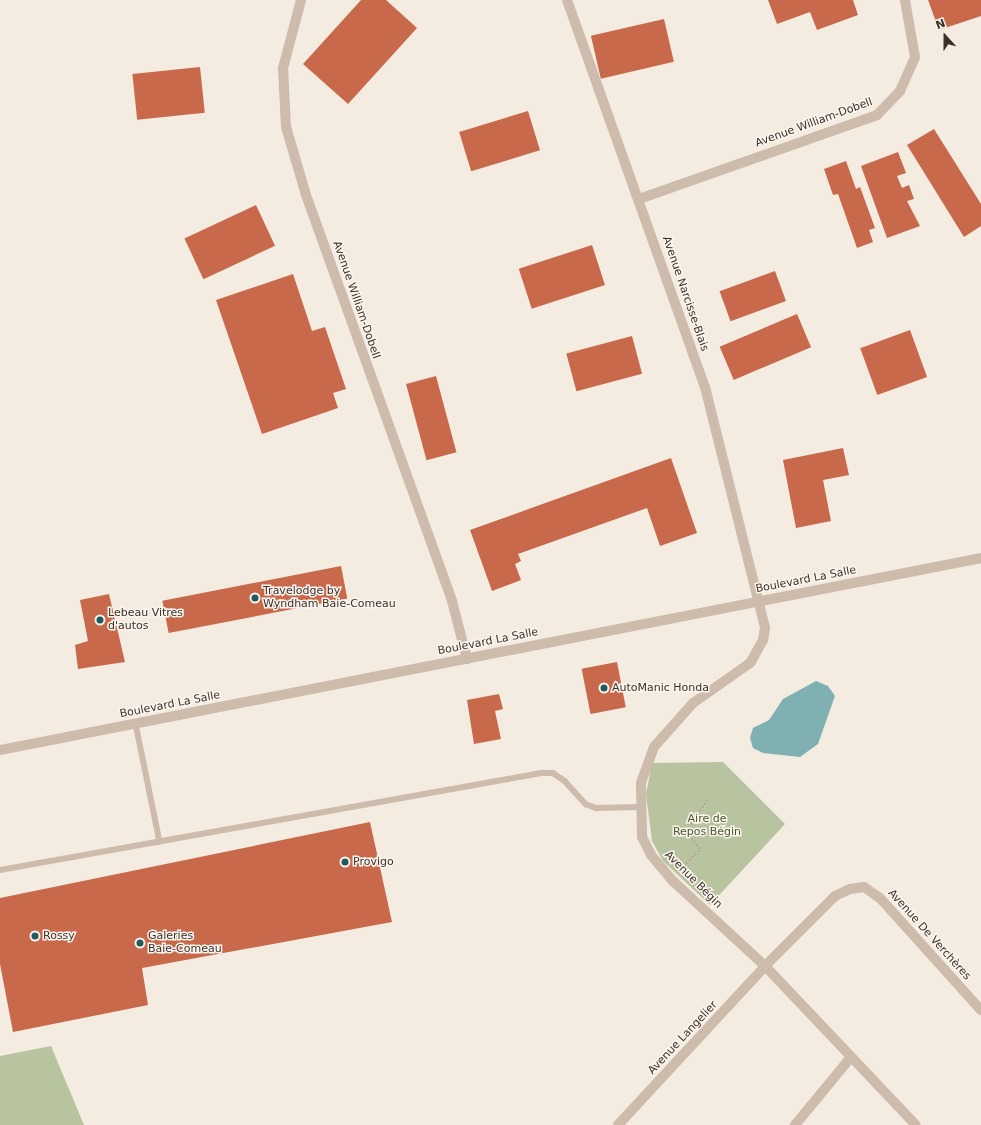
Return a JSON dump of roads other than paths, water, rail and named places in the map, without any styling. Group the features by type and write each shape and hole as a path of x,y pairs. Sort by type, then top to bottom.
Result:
{"street":[{"name":"Avenue William-Dobell","path":"301,0 283,68 286,127 306,195 452,601 467,658"},
{"name":"Avenue Narcisse-Blais","path":"567,0 705,387 761,601"},
{"name":"Avenue William-Dobell","path":"639,199 877,115 900,91 915,57 905,0"},
{"name":"Boulevard La Salle","path":"0,750 981,558"},
{"name":"Avenue Bégin","path":"761,601 764,640 750,662 693,703 660,737 646,764 639,807 642,837 651,855 672,878 765,966 916,1125"},
{"name":"Avenue De Verchères","path":"765,966 835,896 864,887 880,898 981,1010"},
{"name":"Avenue Langelier","path":"618,1125 765,966"},
{"path":"795,1125 850,1057"}],"lane":[{"path":"136,724 160,842"},
{"path":"0,870 542,773 553,774 566,781 586,804 596,808 639,807"}],"water":[{"path":"816,681 828,686 835,696 818,744 800,757 763,753 753,748 750,738 753,728 769,720 783,699"}],"place":[{"name":"Travelodge by Wyndham Baie-Comeau","path":"255,598"},
{"name":"Lebeau Vitres d'autos","path":"100,620"},
{"name":"AutoManic Honda","path":"604,688"},
{"name":"Provigo","path":"345,862"},
{"name":"Rossy","path":"35,936"},
{"name":"Galeries Baie-Comeau","path":"140,943"}],"park label":[{"name":"Aire de Repos Bégin","path":"707,826"}]}
